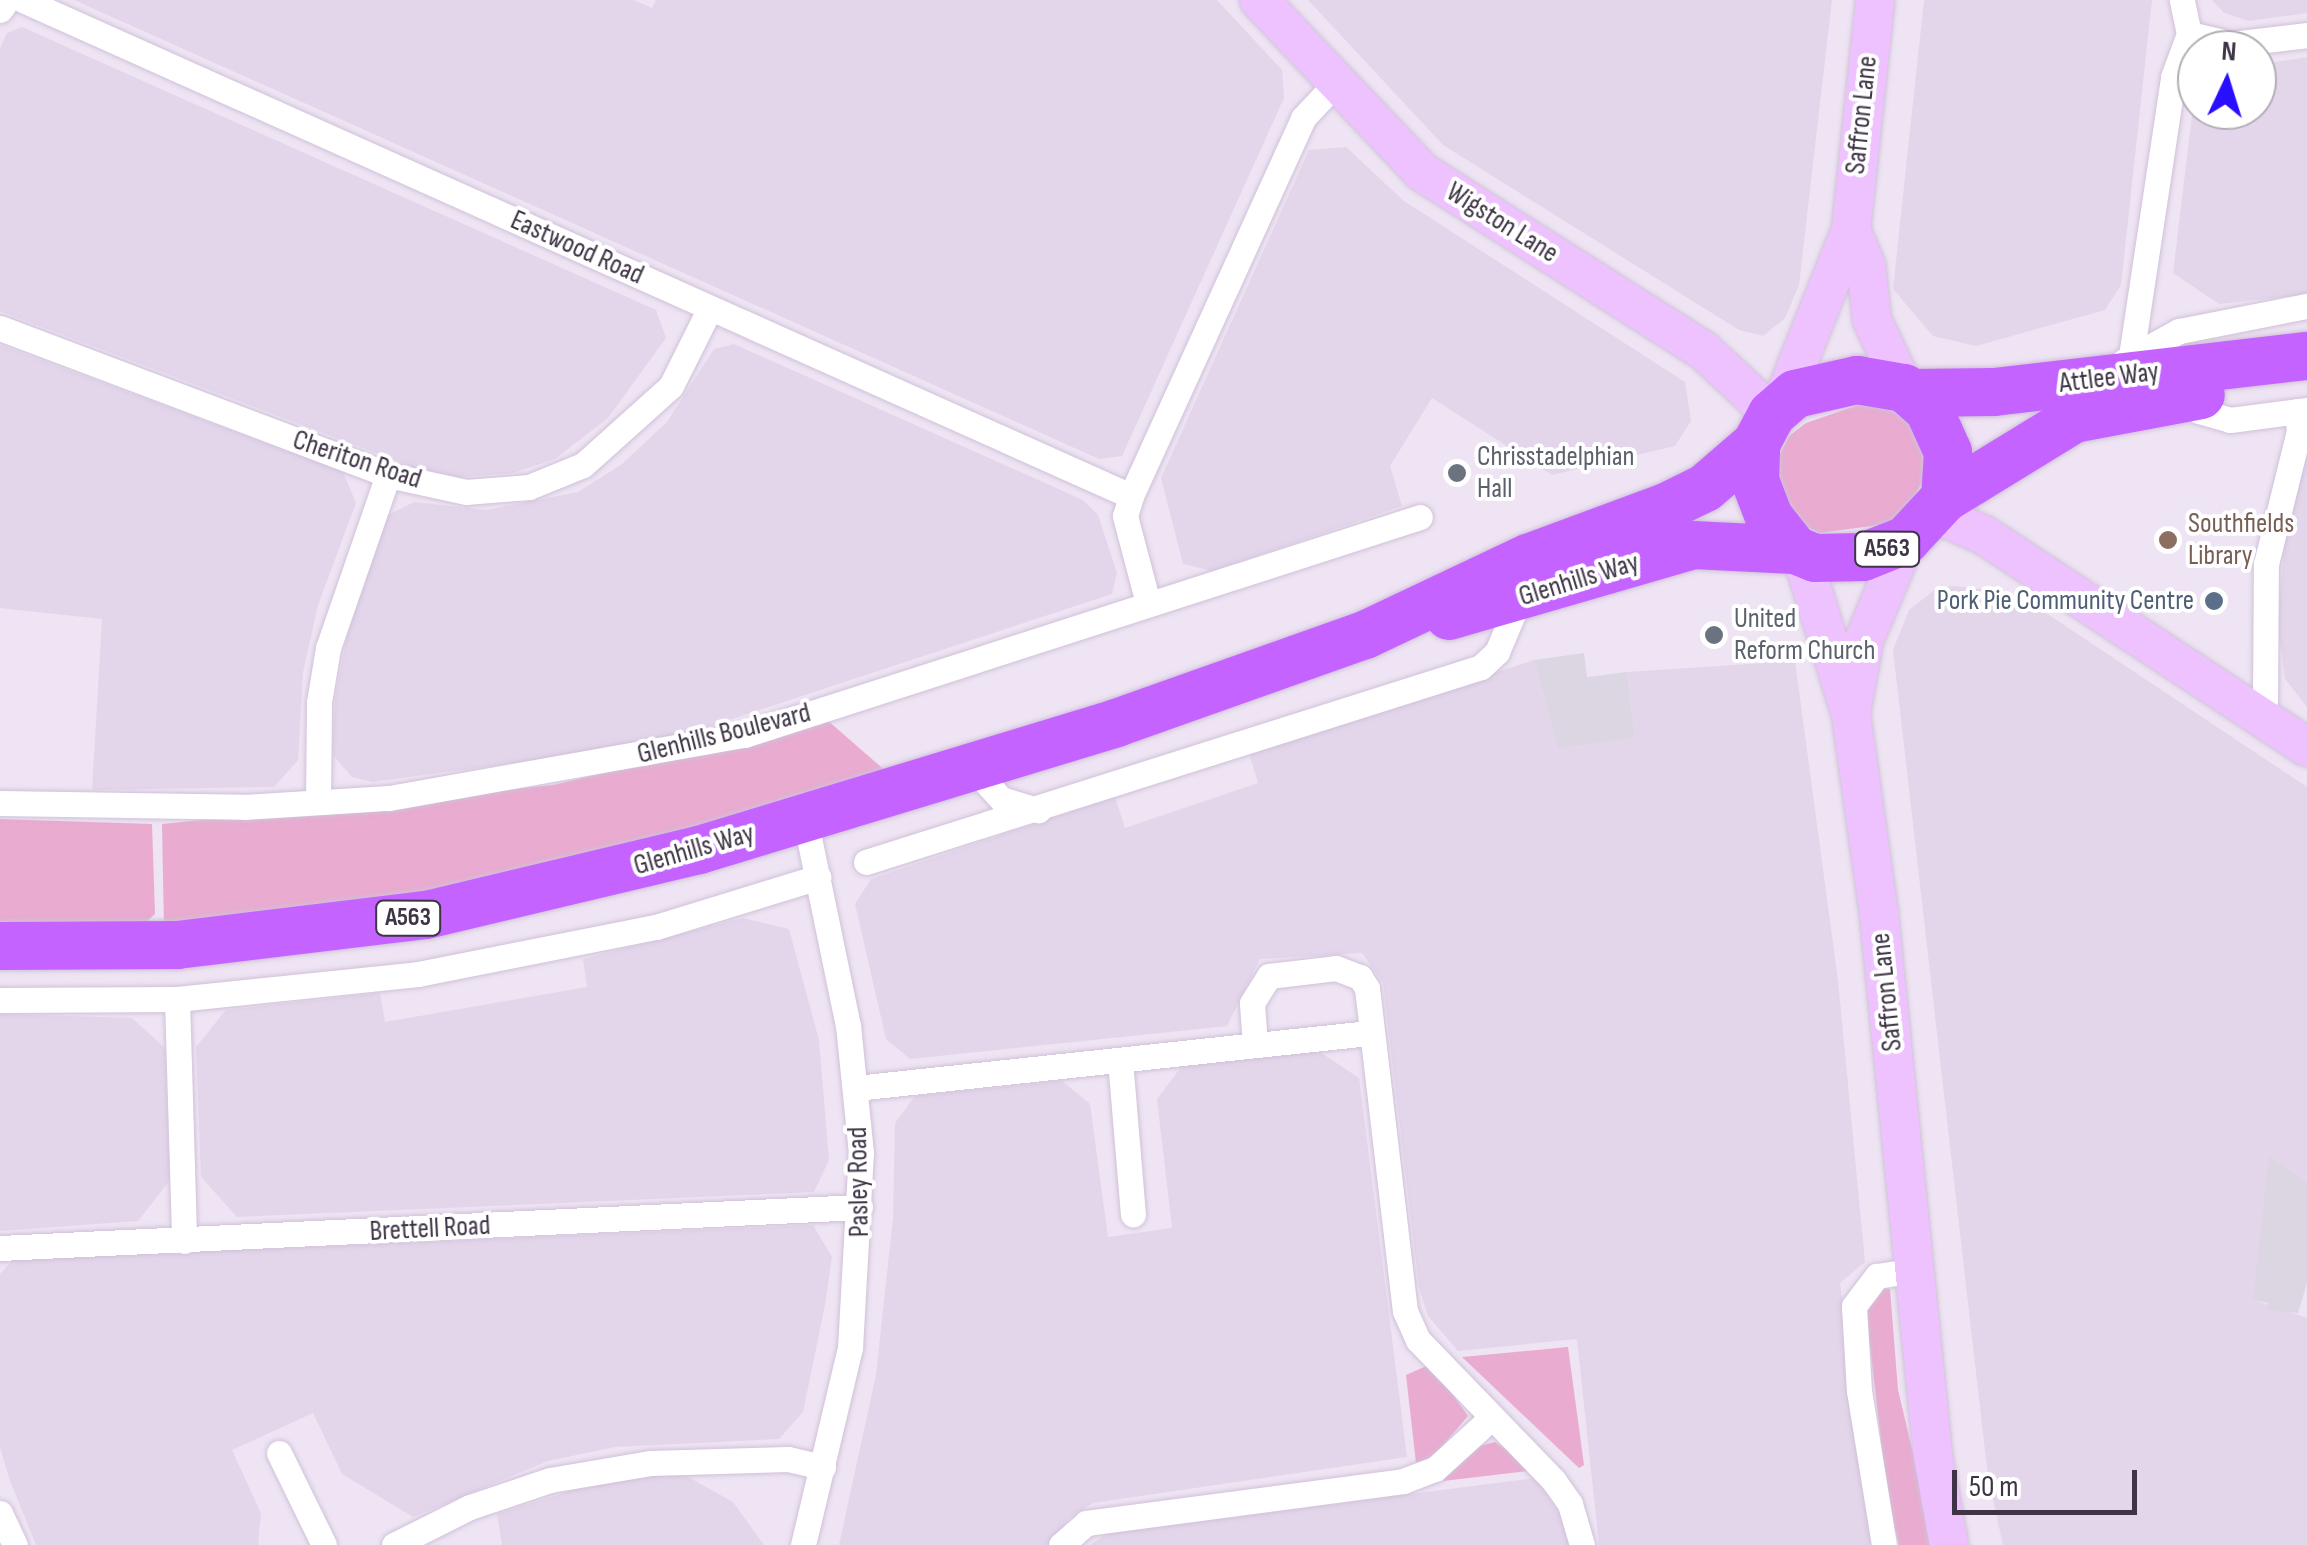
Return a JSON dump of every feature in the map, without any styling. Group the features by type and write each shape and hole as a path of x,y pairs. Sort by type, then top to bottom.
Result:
{"highway":[{"name":"Attlee Way","path":"1908,391 2115,368 2307,356"},
{"name":"Attlee Way","path":"1929,517 2074,419 2190,398 2307,364"},
{"name":"A563","path":"1770,420 1838,382 1908,391 1944,440 1929,517 1863,557 1798,551"},
{"path":"1770,420 1759,497 1798,551"},
{"name":"Glenhills Way","path":"1365,635 1528,558 1666,508 1704,488 1770,420"},
{"name":"Glenhills Way","path":"0,946 177,945 426,915 626,870 805,819 1365,635 1519,600 1692,545 1798,551"}],"main road":[{"name":"Wigston Lane","path":"1259,0 1334,85 1422,172 1704,351 1770,420"},
{"name":"Saffron Lane","path":"1770,420 1851,230 1875,0"},
{"name":"Saffron Lane","path":"1851,230 1866,266 1872,320 1908,391"},
{"name":"Saffron Lane","path":"1851,716 1864,640 1929,517"},
{"path":"1929,517 1984,536 2307,746"},
{"name":"Saffron Lane","path":"1798,551 1851,716 1879,915 1948,1545"}],"street":[{"path":"0,10 7,0"},
{"name":"Eastwood Road","path":"23,0 1131,496"},
{"path":"2182,0 2188,30"},
{"path":"2277,38 2307,34"},
{"path":"2115,368 2177,68"},
{"path":"1148,603 1125,516 1131,496 1304,118 1334,85"},
{"path":"2115,368 2179,331 2307,306"},
{"name":"Cheriton Road","path":"0,328 388,475 466,492 528,487 583,465 671,386 710,308"},
{"path":"2190,398 2199,410 2230,420 2302,410 2266,564 2265,700 2259,715"},
{"path":"318,802 319,702 328,648 388,475"},
{"name":"Glenhills Boulevard","path":"0,803 174,808 318,802 518,780 744,735 1420,517"},
{"path":"866,862 1481,667 1497,652 1519,600"},
{"path":"972,767 1002,799 1038,810"},
{"name":"Pasley Road","path":"803,1545 850,1348 860,1207 856,1088 805,819"},
{"path":"0,1000 177,999 481,965 656,927 819,877"},
{"path":"1255,1045 1252,1003 1261,982 1319,970 1360,977 1367,988 1405,1311 1418,1340 1554,1481 1575,1515 1582,1545"},
{"path":"177,999 184,1241"},
{"path":"856,1088 1370,1033"},
{"path":"1120,1060 1133,1214"},
{"name":"Brettell Road","path":"0,1248 860,1207"},
{"path":"1884,1545 1859,1391 1854,1306 1877,1276 1915,1270"},
{"path":"1061,1545 1086,1523 1403,1481 1435,1469 1491,1418"},
{"path":"279,1453 324,1545"},
{"path":"394,1545 470,1507 566,1477 650,1464 788,1459 823,1467"},
{"path":"0,1512 15,1545"}],"shaded area":[{"path":"74,0 634,0 652,8 656,0 1217,0 1282,70 1284,98 1122,456 1099,459"},
{"path":"1308,0 1832,0 1799,285 1785,318 1763,336 1739,330 1443,145"},
{"path":"1924,0 2152,0 2121,285 2105,310 1976,346 1933,336 1893,289"},
{"path":"2212,0 2307,0 2307,13 2249,21 2224,13"},
{"path":"22,27 656,310 666,338 608,418 555,459 513,473 460,477 416,468 0,311 0,48 7,33"},
{"path":"2307,57 2307,294 2219,304 2173,273 2190,130 2277,130 2277,62"},
{"path":"1346,147 1404,201 1685,382 1691,421 1675,446 1552,475 1432,398 1390,466 1402,506 1212,571 1183,564 1161,478 1309,150"},
{"path":"734,344 1083,500 1098,515 1117,573 1112,594 696,731 558,757 372,782 352,777 333,755 335,700 351,613 386,516 414,502 486,510 578,492 622,464 667,422 714,349"},
{"path":"0,345 343,472 356,503 318,605 303,673 298,760 274,787 92,790 102,619 0,608"},
{"path":"1861,404 1887,407 1911,425 1924,446 1925,476 1907,511 1886,524 1820,533 1801,524 1778,490 1778,458 1789,436 1806,423"},
{"path":"2307,455 2307,707 2285,679 2278,624 2286,525"},
{"path":"1937,588 2000,591 2046,613 2307,787 2307,1182 2270,1157 2254,1300 2307,1318 2307,1545 2003,1545 1988,1477 1893,650 1909,610"},
{"path":"1584,653 1587,677 1627,672 1635,738 1558,749 1534,660"},
{"path":"1534,660 1558,749 1635,738 1627,672 1795,661 1838,980 1865,1262 1840,1283 1872,1545 1599,1545 1577,1339 1458,1351 1428,1316 1419,1288 1383,983 1362,953 1260,959 1227,1026 910,1059 886,1039 855,904 871,879 1115,797 1125,828 1258,783 1249,753"},
{"path":"827,720 888,773 493,886 164,929 162,824 553,785"},
{"path":"0,819 152,824 155,914 145,923 0,923"},
{"path":"743,918 789,929 819,1040 829,1160 814,1192 237,1217 201,1177 196,1047 226,1010 380,993 385,1022 587,987 583,959"},
{"path":"0,1014 132,1018 165,1048 170,1180 138,1221 0,1231"},
{"path":"1320,1052 1359,1078 1407,1457 1093,1503 1068,1519 1052,1545 839,1545 876,1375 893,1218 895,1123 915,1096 1062,1081 1090,1104 1108,1237 1172,1228 1157,1099 1182,1066"},
{"path":"2269,1156 2307,1182 2307,1283 2298,1313 2267,1310 2268,1303 2253,1300"},
{"path":"813,1225 832,1257 825,1305 803,1412 779,1439 615,1447 548,1461 413,1517 342,1474 313,1413 232,1450 261,1513 258,1545 36,1545 10,1481 0,1447 0,1274 13,1260"},
{"path":"1881,1288 1890,1289 1898,1390 1935,1545 1899,1545 1888,1501 1866,1311"},
{"path":"1568,1347 1584,1465 1579,1468 1462,1357"},
{"path":"1431,1364 1468,1416 1432,1458 1416,1463 1406,1375"},
{"path":"1495,1442 1536,1470 1443,1481 1443,1474 1476,1447"},
{"path":"681,1473 733,1502 764,1545 502,1545 497,1514 612,1478"},
{"path":"1535,1478 1567,1524 1569,1545 1090,1545 1110,1532"}],"place":[{"name":"Chrisstadelphian Hall","path":"1457,473"},
{"name":"Southfields Library","path":"2168,540"},
{"name":"Pork Pie Community Centre","path":"2214,601"},
{"name":"United Reform Church","path":"1714,635"}]}
